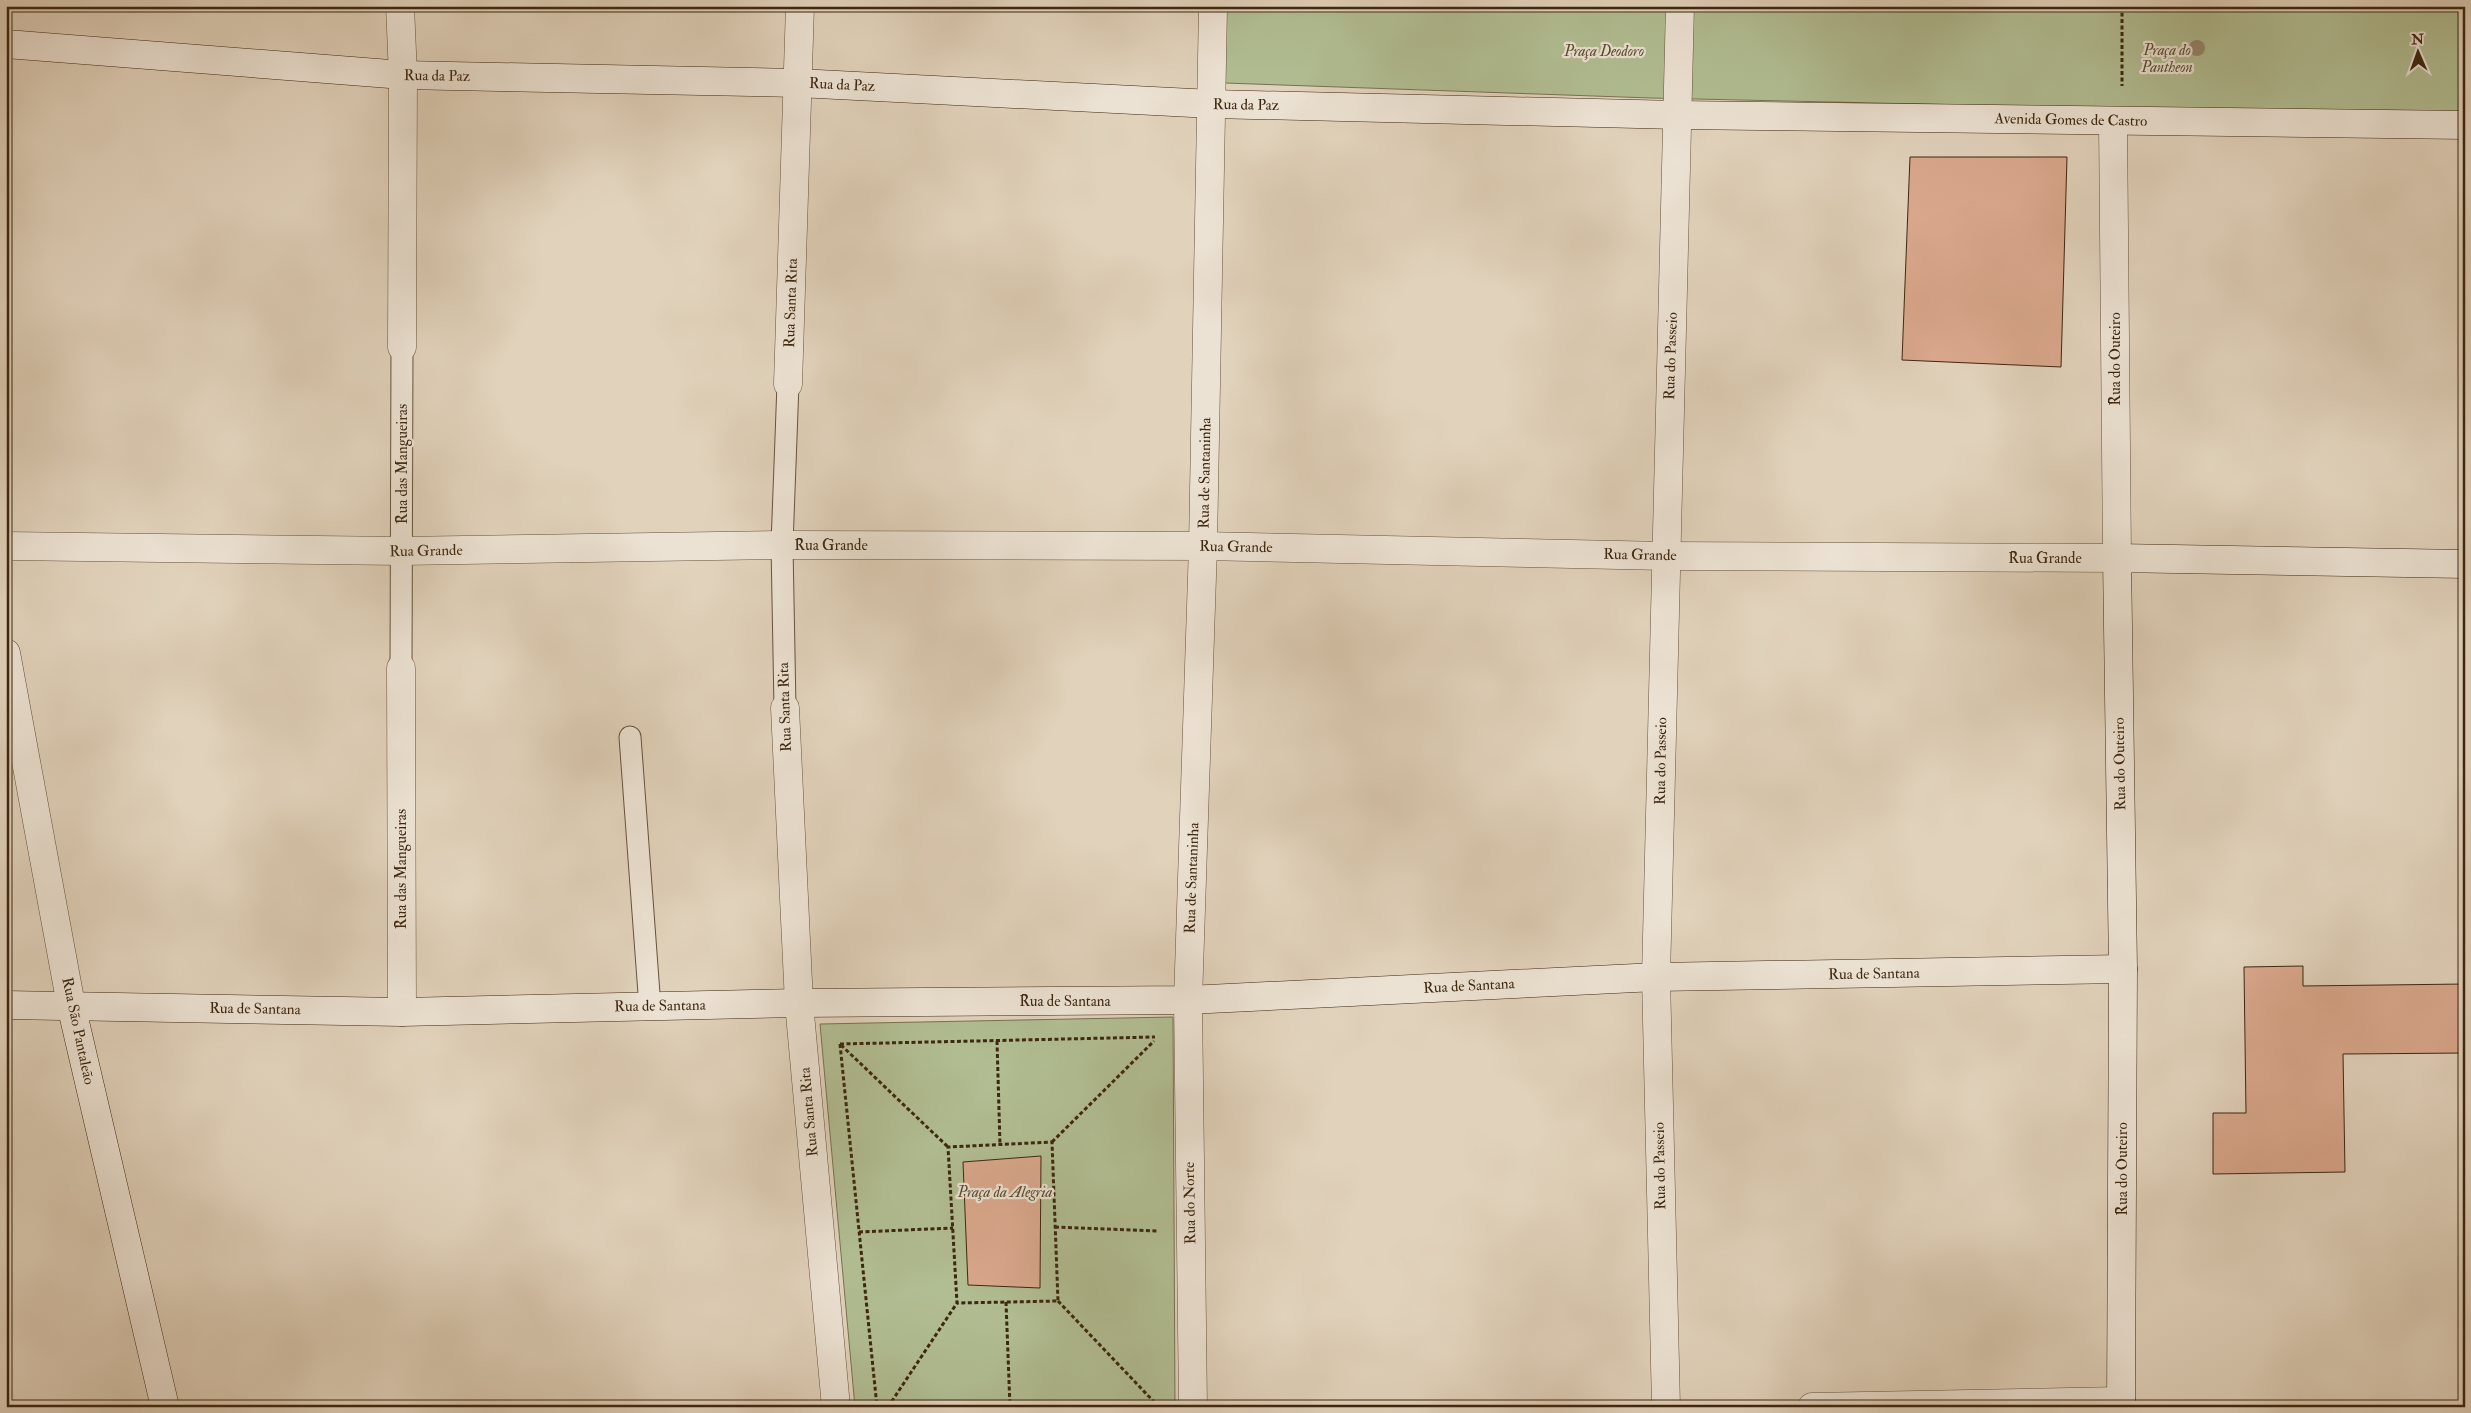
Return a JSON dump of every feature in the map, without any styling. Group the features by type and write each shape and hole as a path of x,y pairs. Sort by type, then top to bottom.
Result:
{"street":[{"name":"Rua das Mangueiras","path":"400,6 403,75 402,347"},
{"name":"Rua Santa Rita","path":"788,384 800,6"},
{"name":"Rua de Santaninha","path":"1188,1000 1203,546 1213,6"},
{"name":"Rua do Passeio","path":"1666,1407 1656,977 1680,6"},
{"name":"Rua da Paz","path":"6,44 403,75 798,83 1212,104 1678,115"},
{"name":"Avenida Gomes de Castro","path":"1678,115 2465,126"},
{"name":"Rua do Outeiro","path":"2118,120 2117,558 2123,969 2121,1404"},
{"name":"Rua Grande","path":"6,546 401,551 782,545 1203,546 1666,556 2117,558 2465,564"},
{"name":"Rua São Pantaleão","path":"6,653 71,1005 165,1407"},
{"name":"Rua das Mangueiras","path":"401,668 402,1012"},
{"name":"Rua Santa Rita","path":"785,708 799,1004 836,1407"},
{"name":"Rua de Santana","path":"6,1004 402,1012 799,1004 1188,1000 1656,977 2123,969"},
{"name":"Rua do Norte","path":"1188,1000 1193,1407"},
{"path":"1812,1407 2121,1404"}],"lane":[{"name":"Rua das Mangueiras","path":"401,668 402,347"},
{"name":"Rua Santa Rita","path":"785,708 782,545 788,384"},
{"path":"630,737 650,1007"}],"path":[{"path":"2118,120 2122,6"},
{"path":"840,1044 1158,1037"},
{"path":"1158,1037 1158,1047"},
{"path":"948,1147 1052,1142 1158,1037"},
{"path":"997,1041 1000,1145"},
{"path":"840,1044 948,1147 957,1303 888,1407"},
{"path":"840,1044 877,1407"},
{"path":"1052,1142 1058,1301 1159,1407"},
{"path":"1158,1221 1158,1240"},
{"path":"1055,1227 1158,1231"},
{"path":"859,1232 953,1228"},
{"path":"957,1303 1058,1301"},
{"path":"1006,1302 1010,1407"},
{"path":"1159,1397 1159,1407"}],"green space":[{"path":"1226,6 2465,6 2465,116 1650,98 1225,83"},
{"name":"Praça da Alegria","path":"1173,1017 1175,1407 855,1407 820,1024"}],"building":[{"path":"1910,157 2067,157 2061,367 1902,360"},
{"path":"2303,966 2303,986 2465,984 2465,1053 2343,1054 2345,1172 2213,1174 2213,1113 2246,1113 2244,967"},
{"path":"1041,1156 1040,1288 968,1285 963,1162"}],"park label":[{"name":"Praça Deodoro","path":"1604,51"},
{"name":"Praça do Pantheon","path":"2167,58"}]}
